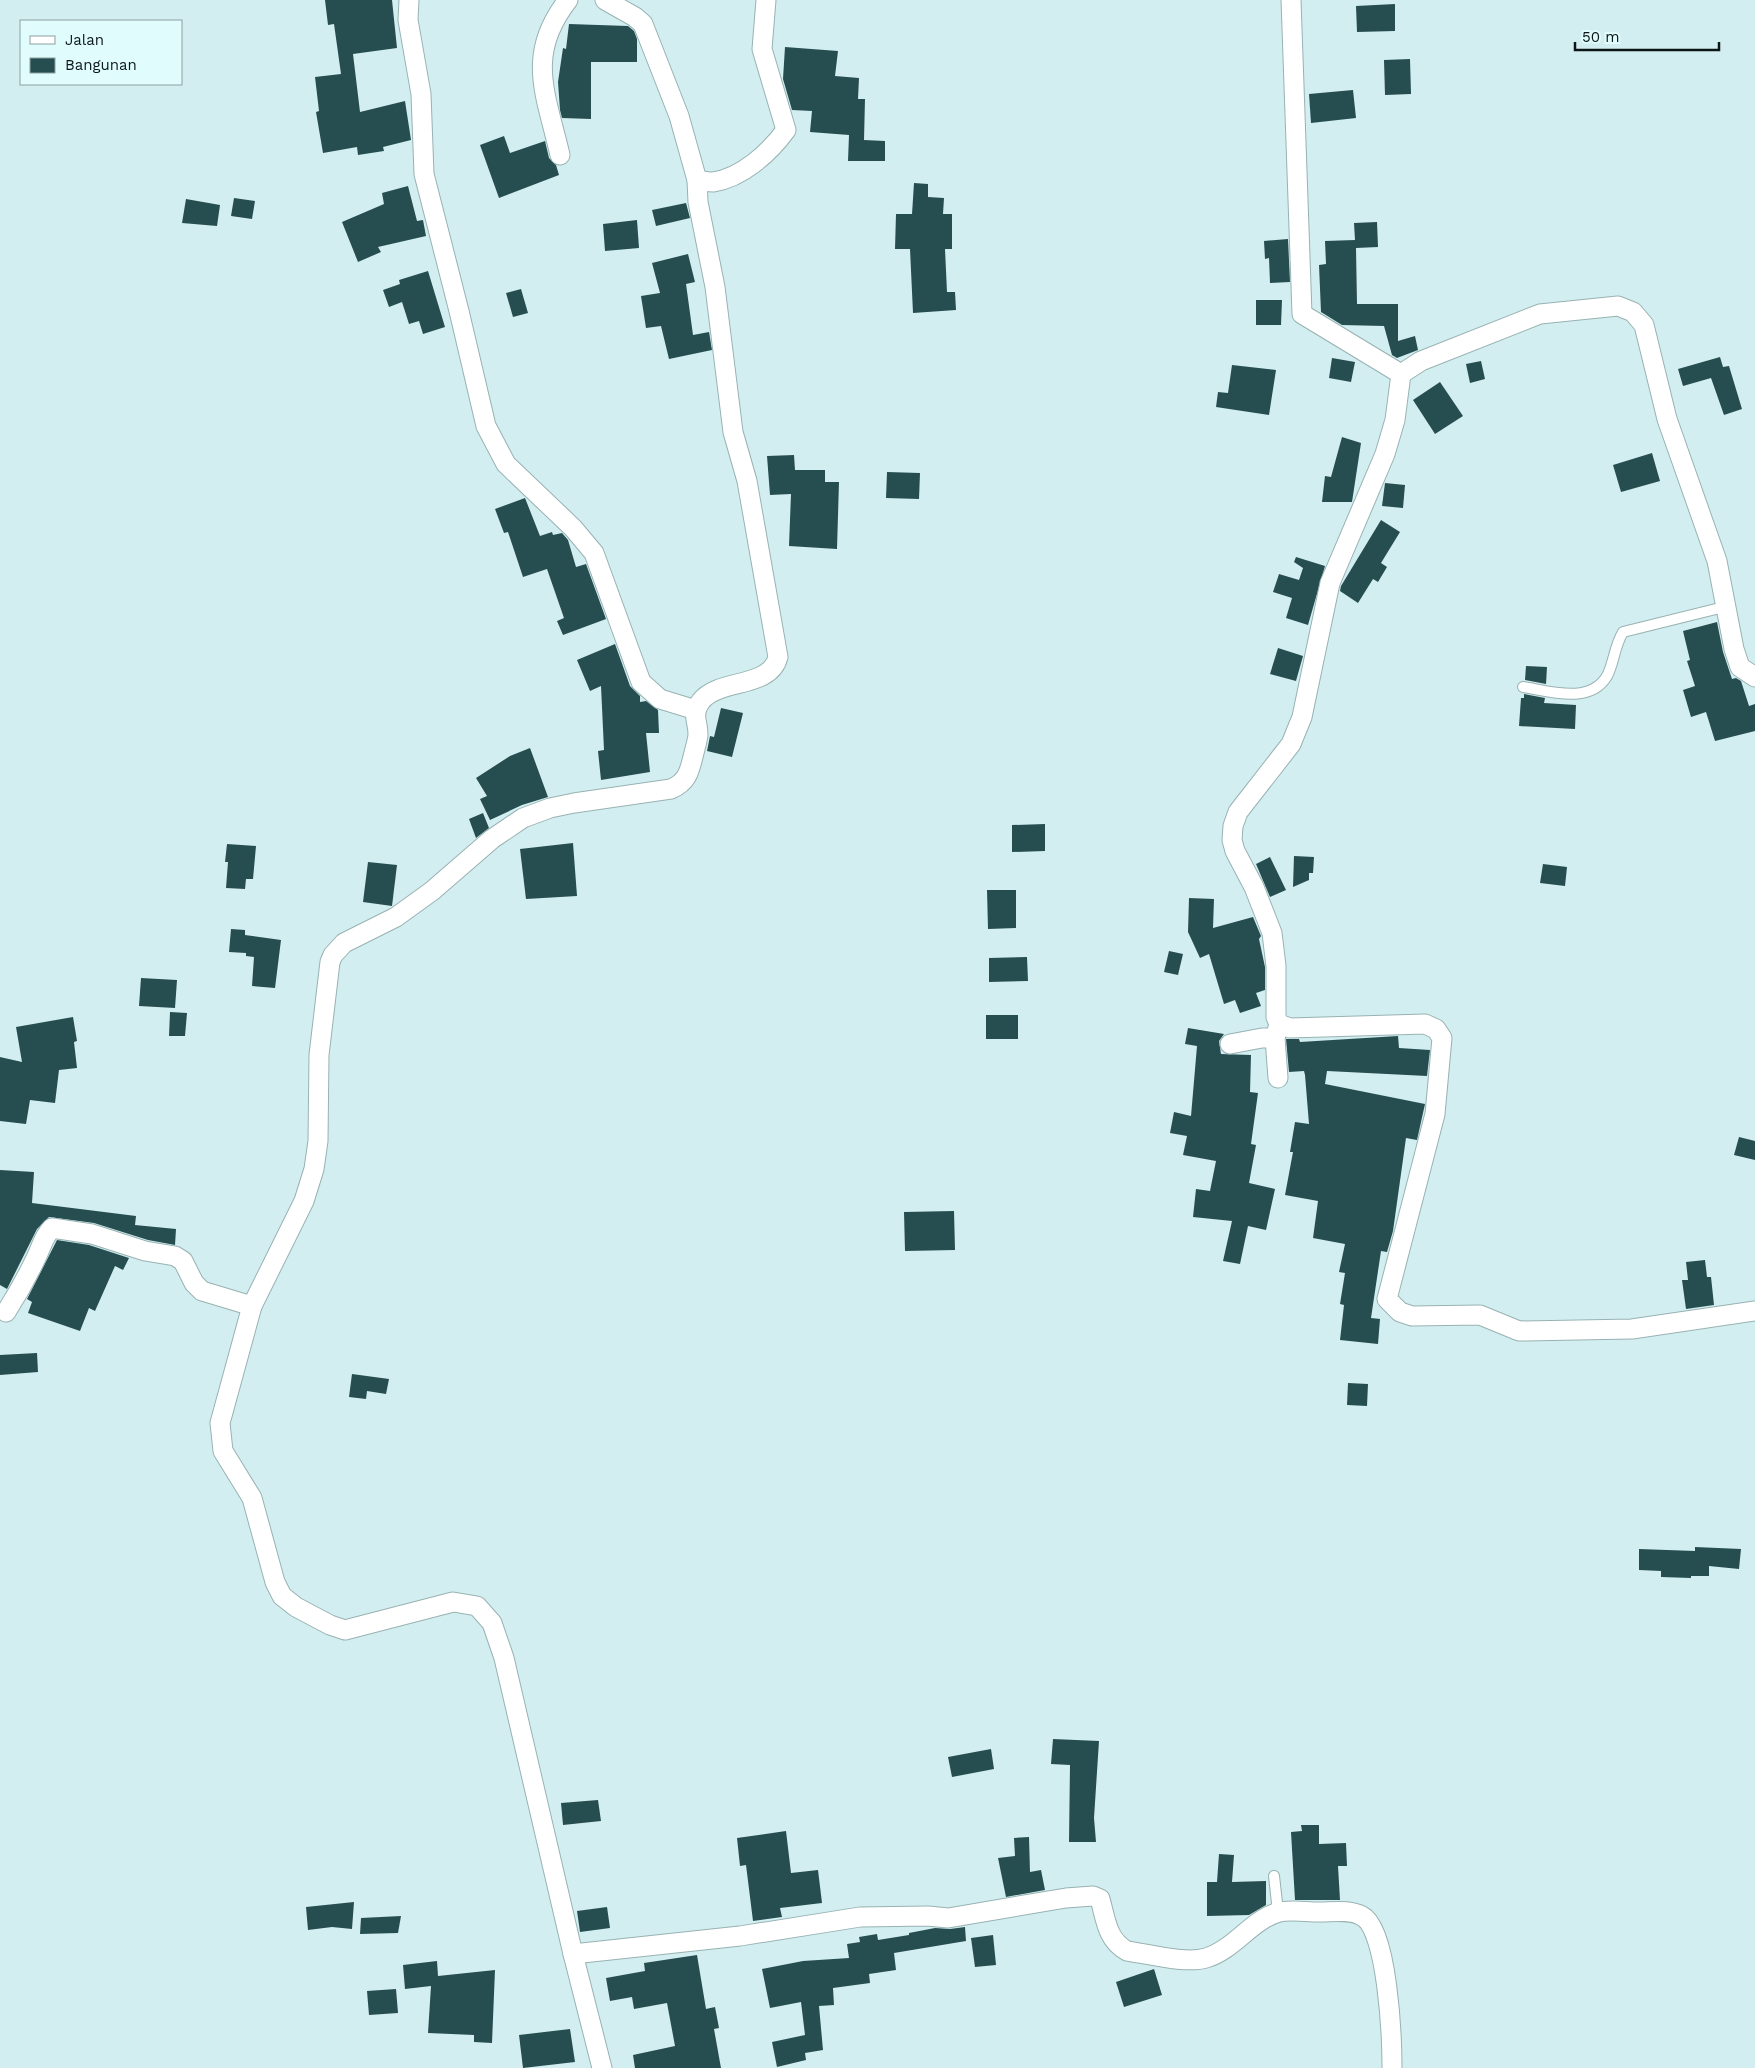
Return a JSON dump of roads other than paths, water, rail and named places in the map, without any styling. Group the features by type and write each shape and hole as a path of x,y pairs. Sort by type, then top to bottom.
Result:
{"street":[{"path":"409,0 408,20 421,94 424,174 486,426 506,464 573,528 594,553 641,682 660,699 696,710"},
{"path":"560,156 541,73 544,44 554,18 568,0"},
{"path":"602,2068 573,1954 504,1658 492,1623 477,1606 453,1602 345,1630 330,1625 296,1607 282,1596 276,1582 252,1498 223,1451 220,1423 252,1306 304,1201 314,1169 318,1141 318,1055 327,973 333,954 339,947 353,938 396,917 432,891 492,839 522,818 550,808 671,789 680,785 691,769 698,734 695,726 696,710 705,697 769,672 776,664 778,657 747,481 733,432 715,287 698,202 697,180 672,96 643,24 635,16 605,0"},
{"path":"697,180 713,182 737,174 770,150 786,130 762,49 766,0"},
{"path":"1291,0 1302,314 1401,374"},
{"path":"1278,1078 1276,966 1272,933 1254,887 1235,851 1232,840 1233,826 1238,812 1291,744 1302,717 1330,583 1385,454 1395,420 1401,374 1421,361 1540,314 1618,306 1633,312 1644,325 1666,419 1717,561 1724,607 1740,667 1755,677"},
{"path":"1230,1044 1262,1038 1277,1031 1290,1028 1425,1024 1432,1026 1440,1034 1442,1038 1434,1114 1387,1299 1400,1312 1412,1316 1480,1315 1519,1331 1632,1329 1755,1311"},
{"path":"6,1312 25,1280 44,1236 52,1228 92,1234 145,1251 175,1256 183,1261 194,1283 202,1291 252,1306"},
{"path":"573,1954 740,1936 860,1918 928,1916 948,1918 1066,1898 1093,1896 1100,1899 1110,1935 1118,1946 1128,1951 1192,1960 1215,1954 1263,1920 1278,1912 1351,1912 1363,1916 1372,1923 1381,1948 1392,2041 1392,2068"}],"lane":[{"path":"1523,687 1575,695 1588,691 1601,683 1608,675 1616,644 1623,632 1724,607"},
{"path":"1274,1876 1278,1912"}]}
